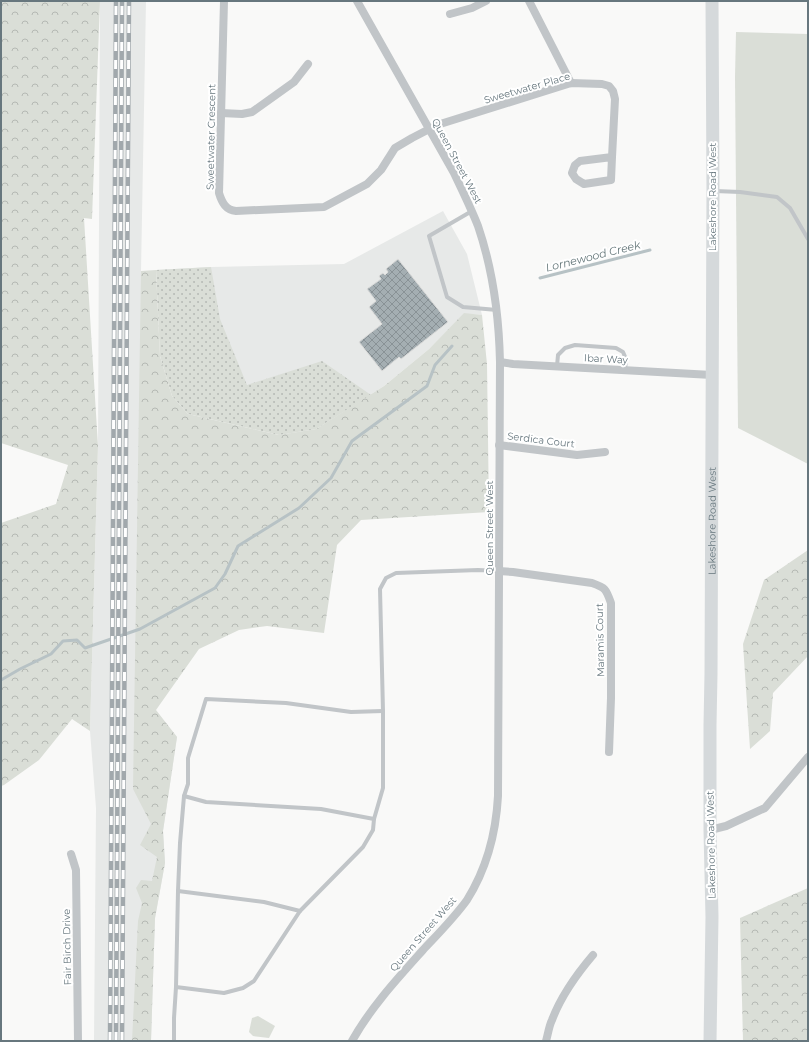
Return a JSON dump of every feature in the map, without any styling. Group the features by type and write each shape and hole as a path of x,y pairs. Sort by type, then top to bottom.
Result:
{"main road":[{"name":"Lakeshore Road West","path":"710,1041 712,917 710,830 713,191 712,1"}],"street":[{"name":"Sweetwater Crescent","path":"224,1 219,194 222,203 230,210 324,207 367,184 381,170 395,148 429,129"},
{"name":"Queen Street West","path":"352,1041 367,1017 386,992 467,899 479,878 489,853 496,821 498,796 500,362 497,310 489,266 472,211 454,173 357,1"},
{"path":"450,14 472,8 486,1"},
{"path":"529,1 571,83"},
{"path":"221,113 242,114 252,112 294,82 308,64"},
{"name":"Sweetwater Place","path":"429,129 437,125 571,83 602,84 609,86 613,91 615,99 611,180 584,184 576,179 572,173 575,165 580,161 612,157"},
{"name":"Ibar Way","path":"500,362 513,364 712,374"},
{"name":"Serdica Court","path":"499,445 577,455 605,452"},
{"name":"Maramis Court","path":"499,571 592,583 603,586 608,594 611,603 608,752"},
{"path":"710,830 726,826 765,808 808,757"},
{"name":"Fair Birch Drive","path":"71,854 76,870 78,1041"},
{"path":"546,1041 552,1020 569,986 593,955"}],"lane":[{"path":"713,191 777,197 790,208 808,239"},
{"path":"472,211 429,236 447,297 463,307 497,310"},
{"path":"557,366 558,354 565,348 575,344 616,348 622,352 626,359 625,370"},
{"path":"176,987 224,993 243,988 254,981 300,911 363,847 372,830 383,788 380,589 386,578 396,573 478,570 499,571"},
{"path":"174,1041 178,891 184,796 188,784 188,758 206,699 286,702 351,712 383,711"},
{"path":"184,796 206,802 320,809 374,819"},
{"path":"178,891 264,902 300,911"}],"shaded area":[{"path":"100,1 146,1 141,271 143,518 156,711 177,737 163,831 165,863 155,918 151,1041 94,1041 96,808 90,731 98,446"},
{"path":"443,211 467,254 482,315 464,314 429,349 384,386 316,429 279,435 156,270 211,267 344,264"}],"green space":[{"path":"1,1 100,1 92,219 84,218 98,446 90,731 72,719 39,760 1,786 1,523 56,504 68,465 1,443"},
{"path":"736,32 808,34 808,464 738,428 735,77"},
{"path":"211,267 220,319 247,385 322,361 371,395 316,429 279,435 188,414 172,396 160,356 156,270"},
{"path":"156,270 160,356 172,396 188,414 279,435 316,429 384,386 429,349 464,313 482,315 487,364 489,512 361,520 337,545 324,633 267,626 239,630 199,649 156,710 177,737 163,831 165,863 155,918 151,1041 132,1041 138,921 142,903 136,888 141,880 152,881 157,857 140,845 151,824 133,789 141,271"},
{"path":"808,550 808,656 773,693 770,731 750,749 743,644 764,580"},
{"path":"808,888 808,1041 743,1041 740,918"},
{"path":"258,1016 275,1026 269,1038 253,1036 249,1032 252,1018"}],"building":[{"path":"398,259 448,322 401,359 399,357 382,371 359,342 382,324 369,307 376,301 367,289 381,279 379,276 383,273 385,275 388,272 386,269"}],"waterway":[{"name":"Lornewood Creek","path":"540,278 650,250"},
{"name":"Lornewood Creek","path":"1,680 51,654 63,641 77,640 85,648 140,629 215,588 225,574 238,546 299,508 331,478 352,441 427,386 435,365 452,346"}],"railway":[{"path":"110,1041 116,1"},
{"path":"116,1041 122,1"},
{"path":"122,1041 129,1"}]}
